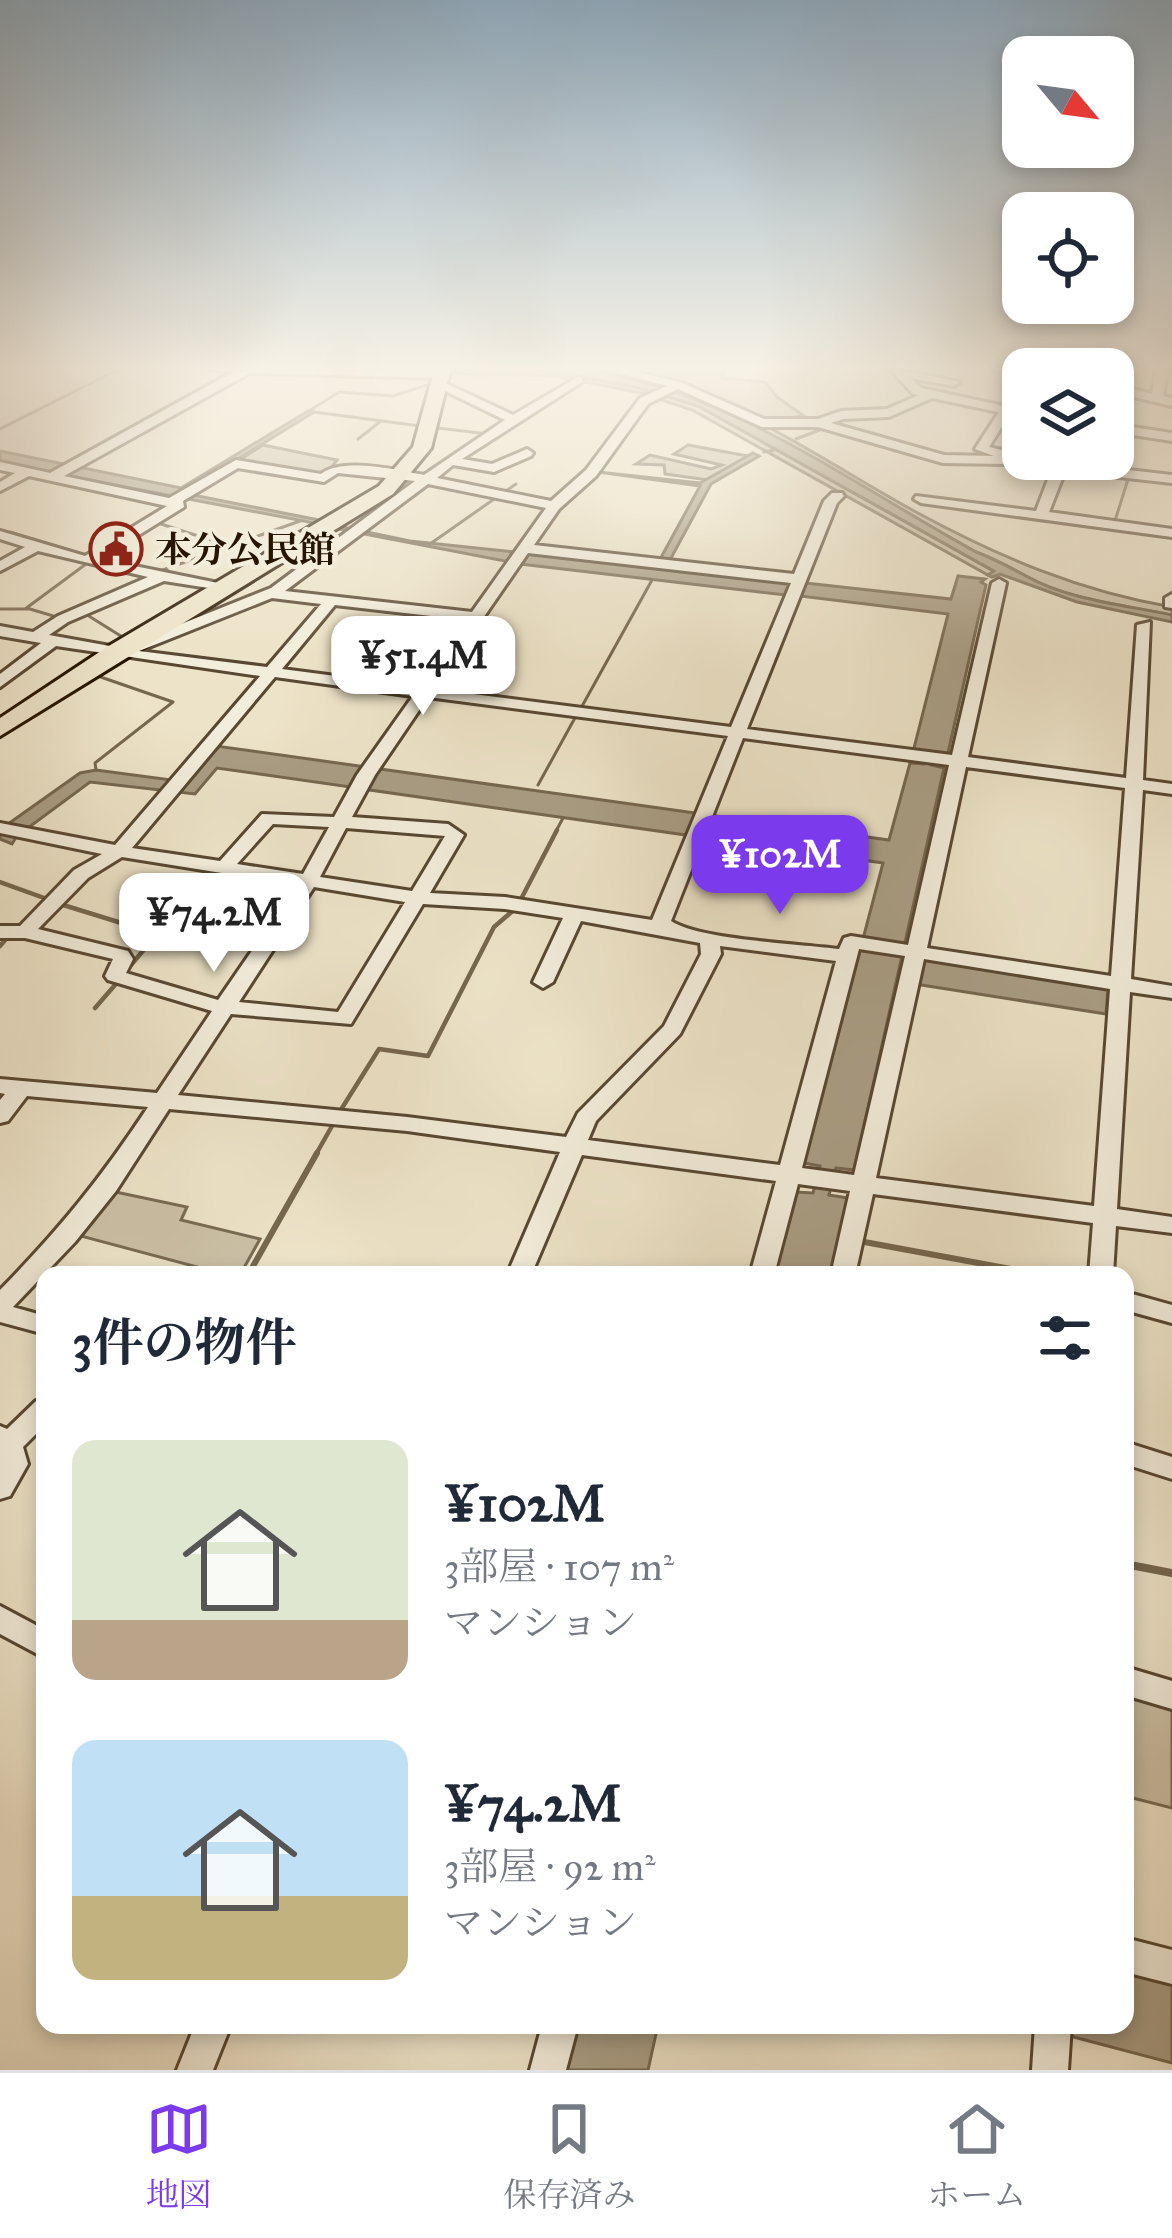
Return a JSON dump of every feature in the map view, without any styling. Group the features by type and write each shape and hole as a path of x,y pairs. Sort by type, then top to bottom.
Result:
{"highway":[{"path":"0,729 115,652 365,504 408,465"}],"street":[{"path":"54,476 75,465"},
{"path":"0,466 180,497 235,465"},
{"path":"240,465 324,478 335,469 402,474 554,506"},
{"path":"115,652 138,649 269,594 445,465"},
{"path":"39,1266 67,1236 165,1100 309,880 364,778 423,692 554,506 598,465"},
{"path":"940,465 918,503 1172,533"},
{"path":"0,487 27,472"},
{"path":"1134,475 1172,479"},
{"path":"1041,516 1055,480"},
{"path":"664,928 661,922 830,500 837,496"},
{"path":"87,561 178,506 180,497"},
{"path":"0,535 87,561 163,576 269,594 476,617"},
{"path":"0,567 36,546"},
{"path":"520,554 796,585"},
{"path":"35,638 63,619 163,576"},
{"path":"845,1266 864,1184 893,948 955,763 999,583"},
{"path":"25,932 81,874 120,851 333,599"},
{"path":"1101,1266 1145,625"},
{"path":"0,631 115,652 1172,789"},
{"path":"0,682 53,641"},
{"path":"0,932 25,932 121,955 115,976 227,1007 344,1019 453,831 368,820 340,824 268,818 224,867"},
{"path":"9,830 418,898 505,903 710,939 847,956"},
{"path":"542,982 574,915"},
{"path":"523,1266 593,1108 673,1029 711,954 710,939"},
{"path":"767,1266 813,1178 851,942 1172,992"},
{"path":"0,1117 11,1087 320,1114 1172,1226"},
{"path":"36,1270 0,1309 36,1322"},
{"path":"1134,1303 1172,1314"},
{"path":"0,1488 14,1464 5,1441 36,1415"},
{"path":"1134,1456 1172,1468"},
{"path":"0,1619 36,1640"},
{"path":"1134,1684 1172,1695"},
{"path":"1134,1957 1172,1967"},
{"path":"195,2070 209,2034"},
{"path":"548,2070 558,2034"},
{"path":"1051,2070 1053,2034"}],"shaded area":[{"path":"8,465 67,465 181,488 220,465 229,465 183,493 324,521 319,524"},
{"path":"259,465 334,465 325,476"},
{"path":"653,465 692,465 711,469 734,465 708,480 665,474 664,465"},
{"path":"733,465 744,465 711,484 669,562 659,561 700,486 598,472 700,483"},
{"path":"790,465 803,465 995,572 988,575"},
{"path":"803,465 827,465 976,552 1042,584 1097,601 1172,615 1172,622 1077,602 1000,574 988,575 994,571"},
{"path":"824,465 834,465 978,544 1072,582 1172,607 1172,615 1097,601 1042,584 976,552"},
{"path":"333,528 410,541 790,581 789,587 802,588 806,583 951,599 958,576 985,579 947,757 934,755 931,765 944,768 854,1170 836,1168 829,1195 848,1198 832,1266 777,1266 796,1192 813,1193 820,1166 804,1163 883,863 708,838 711,829 690,826 686,835 363,789 357,779 350,787 217,768 195,794 90,782 12,844 0,839 0,832 80,773 96,770 171,780 216,746 695,813 692,822 712,825 716,816 889,840 910,763 924,764 926,754 913,752 948,614 800,596 801,591 788,589 785,595 520,564"},
{"path":"921,958 1108,987 1106,1014 915,984"},
{"path":"111,1191 187,1207 181,1220 260,1239 245,1266 193,1266 77,1235"},
{"path":"1134,1691 1172,1702 1172,1808 1134,1798"},
{"path":"1134,1974 1172,1984 1172,2063 1070,2036 1134,2034"},
{"path":"576,2034 656,2034 648,2070 567,2070"}],"waterway":[{"path":"1114,524 1128,480"},
{"path":"503,493 516,484"},
{"path":"430,544 497,497"},
{"path":"134,566 160,571 300,521"},
{"path":"158,523 226,545"},
{"path":"10,532 89,556"},
{"path":"25,609 86,564"},
{"path":"581,708 652,580"},
{"path":"0,609 25,609"},
{"path":"25,609 60,618"},
{"path":"84,613 124,638"},
{"path":"92,674 173,702 95,763 96,770"},
{"path":"538,785 576,716"},
{"path":"555,833 563,818"},
{"path":"520,901 557,830"},
{"path":"0,882 47,899"},
{"path":"60,904 157,934 126,971"},
{"path":"342,1108 379,1049 428,1056 494,927 515,909"},
{"path":"0,946 6,939"},
{"path":"95,1008 115,985"},
{"path":"315,1156 332,1126"},
{"path":"253,1266 317,1153"},
{"path":"859,1241 994,1266"},
{"path":"1134,1566 1172,1573"}],"place":[{"name":"本分公民館","path":"116,549"}]}
